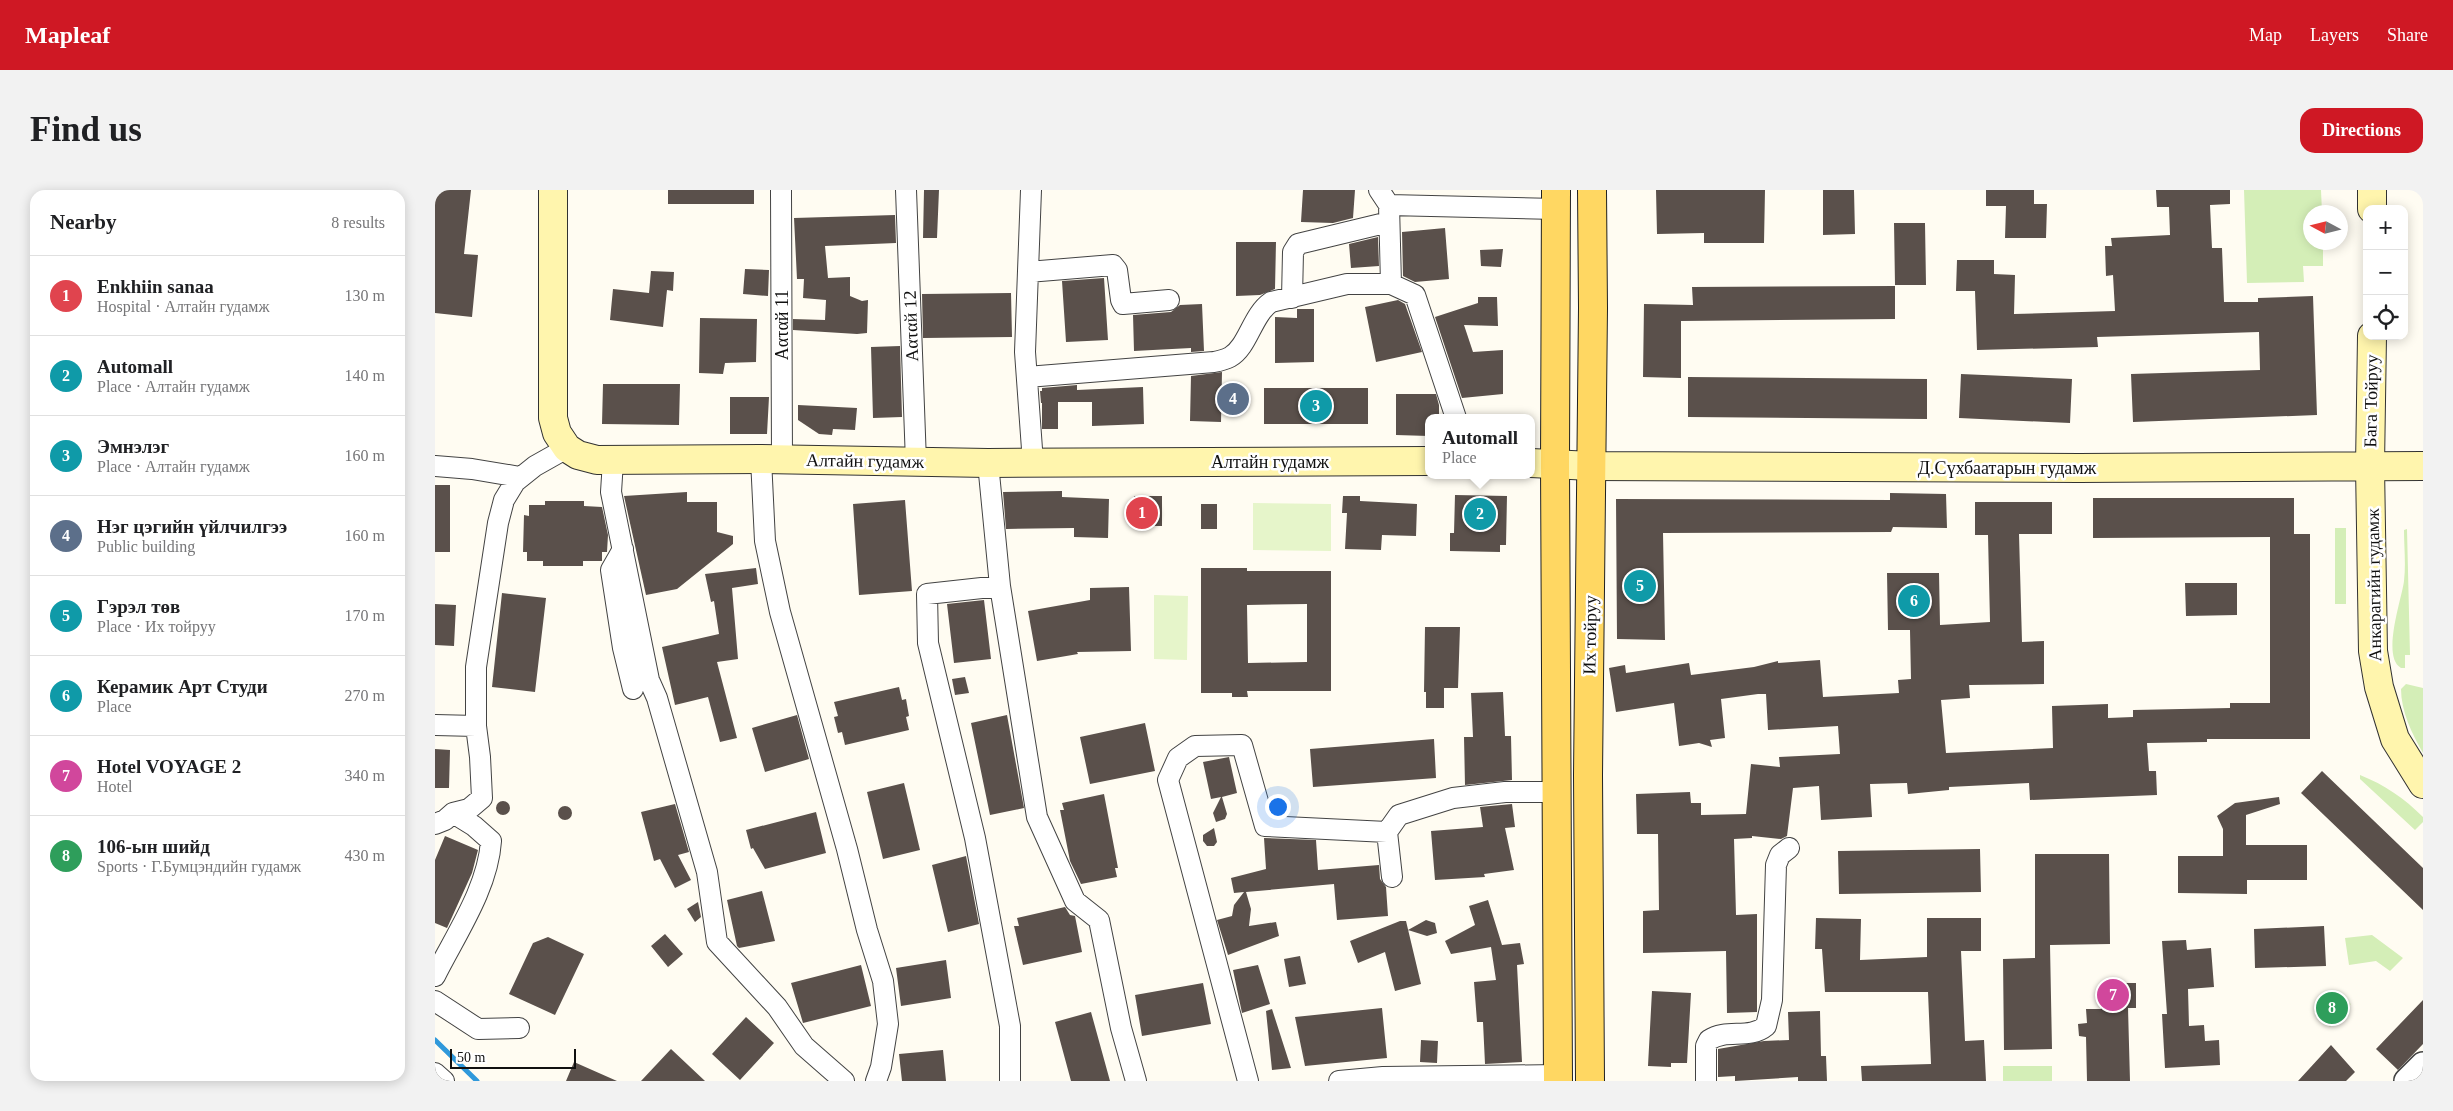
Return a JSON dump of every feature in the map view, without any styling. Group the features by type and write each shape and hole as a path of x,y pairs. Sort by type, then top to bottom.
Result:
{"main road":[{"path":"553,190 553,410 557,433 567,448"},
{"name":"Их тойруу","path":"1590,1081 1588,766 1592,190"},
{"path":"2371,190 2371,205"},
{"name":"Их тойруу","path":"1556,200 1543,463 1557,792 1558,1078"},
{"name":"Бага Тойруу","path":"2370,466 2371,340"},
{"name":"Алтайн гудамж","path":"567,448 584,458 613,461 772,459 988,463 1425,461"},
{"path":"1543,463 1591,466"},
{"name":"Д.Сүхбаатарын гудамж","path":"1591,466 2103,468 2423,466"},
{"name":"Анкарагийн гудамж","path":"2370,466 2373,651 2379,687 2395,739 2423,784"}],"street":[{"name":"Ααταй 11","path":"781,190 772,459 765,541 780,612 847,849 867,930 883,981 888,1024 881,1067 876,1081"},
{"name":"Ααταй 12","path":"907,190 916,462"},
{"path":"1031,190 1025,352 1033,463"},
{"path":"1292,298 1293,252 1298,244 1385,206 1556,200"},
{"path":"1385,206 1391,284"},
{"path":"1028,272 1113,265 1117,270 1123,304 1169,300"},
{"path":"1027,376 1215,362 1230,357 1237,351 1263,308 1271,302 1347,284 1391,284 1415,295 1455,414"},
{"path":"435,824 445,820 453,813 469,809 482,798 476,726 476,667 498,523 504,500 515,482 535,466 567,448"},
{"path":"613,461 611,492 649,680 657,698 707,872 717,942 777,1007 804,1046 844,1081"},
{"path":"988,463 1000,586 1037,817 1075,901 1099,920 1121,1028 1136,1081"},
{"path":"435,466 472,469 520,478"},
{"path":"623,548 611,570 623,648 633,689"},
{"path":"1000,586 927,594 928,643 975,838 1010,1026 1010,1081"},
{"path":"435,725 476,726"},
{"path":"1248,1081 1168,780 1178,758 1195,746 1242,745 1265,826 1387,832"},
{"path":"1392,877 1387,832 1399,815 1453,798 1505,792 1557,792"},
{"path":"435,976 475,898 490,855 491,841 474,826 453,813"},
{"path":"1706,1081 1706,1046 1709,1040 1728,1033 1754,1034 1766,1026 1772,1000 1776,865 1780,855 1789,848"},
{"path":"435,1000 478,1029 519,1028"},
{"path":"2407,1081 2423,1065"},
{"path":"435,1073 444,1081"},
{"path":"1339,1081 1558,1078"}],"green space":[{"path":"2244,190 2321,190 2322,205 2303,205 2303,250 2323,250 2323,266 2303,266 2304,282 2247,283"},
{"path":"1253,503 1331,504 1331,551 1253,550"},
{"path":"2335,528 2346,528 2346,604 2335,604"},
{"path":"2407,529 2410,655 2405,655 2405,668 2401,668 2395,662 2393,640 2404,581 2404,530"},
{"path":"1154,595 1188,596 1187,660 1154,659"},
{"path":"2406,684 2423,688 2423,753 2411,730 2403,706 2401,689"},
{"path":"2360,775 2378,783 2401,798 2423,817 2423,822 2415,830 2360,779"},
{"path":"2372,935 2403,958 2390,971 2376,961 2349,965 2345,938"},
{"path":"2333,991 2351,1004 2330,1027 2314,1011"},
{"path":"2003,1066 2052,1066 2052,1081 2003,1081"}],"building":[{"path":"435,190 471,190 464,254 478,255 472,317 435,313"},
{"path":"668,190 754,190 754,204 668,204"},
{"path":"924,190 939,190 937,238 923,238"},
{"path":"1303,190 1355,190 1353,218 1333,223 1301,222"},
{"path":"1656,190 1765,190 1764,243 1704,243 1704,233 1657,234"},
{"path":"1823,190 1854,190 1855,234 1823,235"},
{"path":"1986,190 2034,190 2034,204 2047,204 2046,238 2005,238 2006,206 1986,206"},
{"path":"2156,190 2230,190 2230,204 2210,205 2212,248 2222,248 2224,302 2258,302 2258,298 2313,296 2317,415 2133,422 2131,374 2260,370 2259,332 2097,337 2098,347 1977,350 1975,291 1956,291 1957,260 1994,260 1994,274 2015,275 2014,314 2115,311 2113,275 2106,276 2105,246 2112,246 2111,238 2170,235 2169,207 2157,207"},
{"path":"895,215 896,243 825,246 828,278 850,277 850,296 862,301 868,300 867,333 793,330 793,319 825,320 826,300 803,298 804,279 797,279 794,218"},
{"path":"1894,223 1925,223 1926,285 1895,285"},
{"path":"1445,228 1449,279 1415,282 1403,276 1402,232"},
{"path":"1378,237 1379,266 1351,268 1349,244"},
{"path":"1236,242 1276,242 1275,289 1260,295 1236,296"},
{"path":"1503,249 1501,267 1481,266 1480,250"},
{"path":"745,269 769,270 768,296 743,294"},
{"path":"651,271 674,272 673,291 667,290 663,327 610,320 613,289 649,293"},
{"path":"1104,278 1108,340 1066,342 1062,281"},
{"path":"1895,286 1895,319 1681,321 1681,378 1643,377 1644,304 1693,305 1692,287"},
{"path":"1011,293 1012,337 923,338 922,294"},
{"path":"1478,297 1497,297 1498,326 1464,325 1473,352 1503,350 1503,394 1462,398 1435,317 1478,303"},
{"path":"1398,300 1405,304 1422,352 1376,362 1365,307"},
{"path":"1202,304 1204,351 1191,352 1191,348 1134,351 1133,315 1171,312 1180,305"},
{"path":"1297,309 1314,309 1314,362 1275,363 1275,317 1297,318"},
{"path":"700,318 757,319 756,362 725,363 723,374 699,373"},
{"path":"900,346 902,417 873,418 871,347"},
{"path":"1222,372 1221,422 1190,421 1191,376"},
{"path":"1961,374 2072,379 2070,423 1959,418"},
{"path":"1688,377 1927,379 1927,419 1688,417"},
{"path":"603,384 680,384 679,425 602,424"},
{"path":"1077,385 1077,390 1143,387 1144,424 1092,426 1092,402 1058,402 1058,429 1042,429 1040,391 1042,391 1042,388"},
{"path":"1264,388 1368,388 1368,424 1264,424"},
{"path":"1396,394 1436,394 1439,414 1425,414 1425,436 1396,435"},
{"path":"730,397 769,397 767,434 730,434"},
{"path":"798,405 857,408 855,430 833,429 832,435 819,434 798,420"},
{"path":"435,485 450,485 450,552 435,552"},
{"path":"1062,491 1062,497 1109,499 1108,538 1074,537 1074,528 1006,529 1003,492"},
{"path":"687,492 687,502 717,502 717,532 733,536 733,544 677,589 646,595 624,496"},
{"path":"1890,493 1946,494 1947,528 1893,527 1891,532 1663,533 1665,640 1617,639 1616,499 1890,500"},
{"path":"1455,495 1507,496 1506,545 1500,545 1500,552 1450,551 1450,533 1454,533"},
{"path":"1134,496 1162,496 1162,526 1133,526"},
{"path":"1343,496 1360,496 1360,501 1417,504 1416,536 1382,535 1381,550 1345,549 1347,513 1342,513"},
{"path":"2093,498 2294,498 2294,534 2310,534 2310,739 2207,739 2207,742 2147,743 2149,771 2156,771 2157,795 2030,800 2029,783 1949,787 1949,790 1908,794 1907,783 1870,784 1872,817 1821,820 1819,786 1793,788 1787,836 1781,839 1752,836 1752,838 1734,839 1736,915 1757,914 1757,1012 1727,1013 1726,951 1643,953 1643,911 1659,910 1658,834 1637,834 1636,794 1690,792 1691,803 1701,803 1701,815 1746,814 1751,764 1780,767 1779,757 1840,754 1838,726 1768,730 1766,694 1758,694 1721,699 1725,738 1710,740 1712,747 1699,743 1679,746 1674,703 1616,712 1609,668 1625,665 1626,673 1689,663 1691,675 1754,667 1778,661 1778,663 1820,660 1823,697 1899,693 1898,680 1911,679 1910,630 1888,630 1887,573 1939,573 1940,625 1990,622 1988,535 1975,535 1975,502 2052,502 2052,534 2019,534 2022,642 2044,641 2044,684 1969,685 1970,698 1941,700 1946,753 2053,748 2052,706 2108,704 2108,718 2133,717 2133,710 2230,708 2230,703 2270,703 2270,537 2093,538"},
{"path":"905,500 912,591 859,595 853,504"},
{"path":"545,501 584,501 584,506 602,507 608,535 607,552 602,552 602,561 583,561 583,566 543,566 543,561 527,561 527,552 523,552 524,515 529,516 529,505 545,505"},
{"path":"1201,504 1217,504 1217,529 1201,529"},
{"path":"756,568 758,584 732,588 738,659 717,662 737,738 720,742 708,697 675,705 662,647 719,634 714,601 711,602 705,574"},
{"path":"1201,568 1247,568 1247,571 1331,571 1331,691 1247,691 1248,697 1232,697 1232,693 1201,693","holes":["1307,604 1307,662 1248,663 1247,605"]},
{"path":"2185,583 2237,583 2237,615 2186,616"},
{"path":"1129,587 1131,651 1077,652 1078,654 1037,661 1028,611 1090,600 1090,588"},
{"path":"502,593 546,598 535,692 492,687"},
{"path":"984,600 991,659 954,663 947,604"},
{"path":"435,604 456,605 454,646 435,645"},
{"path":"1425,627 1460,627 1458,688 1444,688 1444,708 1426,708 1426,692 1424,692"},
{"path":"965,677 969,693 955,695 952,679"},
{"path":"899,687 902,700 906,699 909,716 906,717 909,730 845,745 842,732 838,733 834,717 838,716 834,702"},
{"path":"1503,692 1505,736 1511,736 1512,780 1465,785 1464,737 1473,737 1471,693"},
{"path":"797,715 809,759 765,772 752,728"},
{"path":"1007,715 1024,808 990,815 971,723"},
{"path":"1145,723 1155,771 1090,784 1080,737"},
{"path":"1434,739 1436,778 1313,787 1310,749"},
{"path":"435,749 450,750 449,788 435,788"},
{"path":"1229,757 1237,793 1222,797 1227,814 1225,819 1216,822 1213,813 1221,797 1211,799 1203,762"},
{"path":"2322,771 2423,868 2423,910 2301,793"},
{"path":"904,783 920,850 883,859 867,792"},
{"path":"1104,794 1118,868 1115,868 1117,877 1081,884 1070,861 1060,810 1064,810 1062,803"},
{"path":"2279,797 2280,804 2246,815 2246,845 2307,845 2307,880 2247,880 2247,894 2178,893 2178,856 2223,856 2223,829 2217,816 2235,803"},
{"path":"500,801 506,801 510,808 506,815 500,815 496,811 496,805"},
{"path":"675,804 689,852 678,855 691,880 675,888 660,859 654,861 641,812"},
{"path":"1512,804 1515,827 1505,828 1514,870 1484,874 1485,877 1435,880 1431,831 1483,827 1480,807"},
{"path":"562,806 568,806 572,813 568,820 562,820 558,816 558,810"},
{"path":"816,812 826,853 765,869 753,848 751,849 746,830"},
{"path":"1214,828 1217,842 1214,846 1207,846 1203,841 1203,835"},
{"path":"445,836 478,850 472,873 447,928 435,923 435,860"},
{"path":"1264,838 1316,840 1318,870 1379,865 1380,879 1386,887 1388,916 1337,920 1334,884 1246,892 1251,909 1249,926 1276,922 1279,936 1228,955 1217,920 1232,916 1234,905 1244,892 1234,893 1231,878 1266,869"},
{"path":"1980,849 1981,892 1839,894 1838,851"},
{"path":"2035,854 2109,854 2110,944 2050,945 2052,1049 2004,1050 2003,959 2035,958"},
{"path":"966,856 979,924 948,932 932,865"},
{"path":"762,891 775,941 739,948 727,900"},
{"path":"1488,900 1502,945 1520,943 1524,964 1517,965 1522,1062 1485,1064 1483,1022 1477,1022 1474,982 1496,980 1491,947 1451,954 1445,941 1475,925 1469,906"},
{"path":"698,902 701,917 695,922 687,909"},
{"path":"1065,907 1070,915 1075,916 1082,952 1023,965 1014,926 1019,926 1017,918"},
{"path":"1816,918 1861,919 1860,960 1927,957 1927,918 1981,918 1981,951 1961,951 1965,1041 1984,1040 1986,1081 1862,1081 1861,1066 1931,1064 1928,992 1825,992 1822,949 1815,949"},
{"path":"1426,920 1435,923 1437,933 1427,936 1408,930"},
{"path":"1400,921 1406,921 1421,984 1395,991 1385,952 1358,963 1350,941"},
{"path":"2324,926 2326,966 2255,968 2254,929"},
{"path":"665,934 683,954 668,967 651,946"},
{"path":"548,937 584,954 555,1015 509,994 533,943"},
{"path":"2186,940 2187,950 2211,948 2214,987 2188,989 2189,1026 2204,1025 2205,1041 2219,1040 2220,1065 2165,1068 2162,1014 2167,1014 2162,941"},
{"path":"1300,956 1306,984 1289,987 1284,959"},
{"path":"946,960 951,998 901,1006 896,968"},
{"path":"861,965 871,1006 803,1023 791,983"},
{"path":"1258,965 1270,1004 1242,1013 1233,970"},
{"path":"1203,983 1211,1024 1142,1036 1135,995"},
{"path":"2101,983 2136,983 2136,1008 2128,1008 2130,1081 2087,1081 2086,1037 2079,1036 2078,1024 2087,1023 2086,1009 2101,1009"},
{"path":"1652,991 1691,993 1687,1063 1671,1063 1671,1067 1648,1066"},
{"path":"2423,1000 2423,1044 2398,1070 2376,1049"},
{"path":"1382,1008 1387,1058 1305,1066 1295,1017"},
{"path":"1272,1009 1291,1068 1272,1070 1266,1011"},
{"path":"1820,1011 1821,1056 1826,1056 1827,1081 1798,1081 1798,1077 1735,1081 1735,1076 1718,1077 1718,1049 1764,1041 1789,1040 1788,1012"},
{"path":"1091,1012 1110,1081 1071,1081 1055,1022"},
{"path":"746,1017 774,1043 740,1080 712,1054"},
{"path":"1421,1040 1438,1041 1437,1063 1420,1062"},
{"path":"2331,1045 2355,1072 2346,1081 2298,1081"},
{"path":"671,1049 705,1081 641,1081"},
{"path":"943,1050 946,1081 902,1081 899,1054"},
{"path":"574,1062 617,1081 566,1081"}],"waterway":[{"path":"435,1040 477,1081"}],"place":[{"name":"Нэг цэгийн үйлчилгээ","path":"1233,399"},
{"name":"Эмнэлэг","path":"1316,406"},
{"name":"Enkhiin sanaa","path":"1142,513"},
{"name":"Automall","path":"1480,514"},
{"name":"Гэрэл төв","path":"1640,586"},
{"name":"Керамик Арт Студи","path":"1914,601"},
{"name":"Hotel VOYAGE 2","path":"2113,995"},
{"name":"106-ын шийд","path":"2332,1008"}]}
